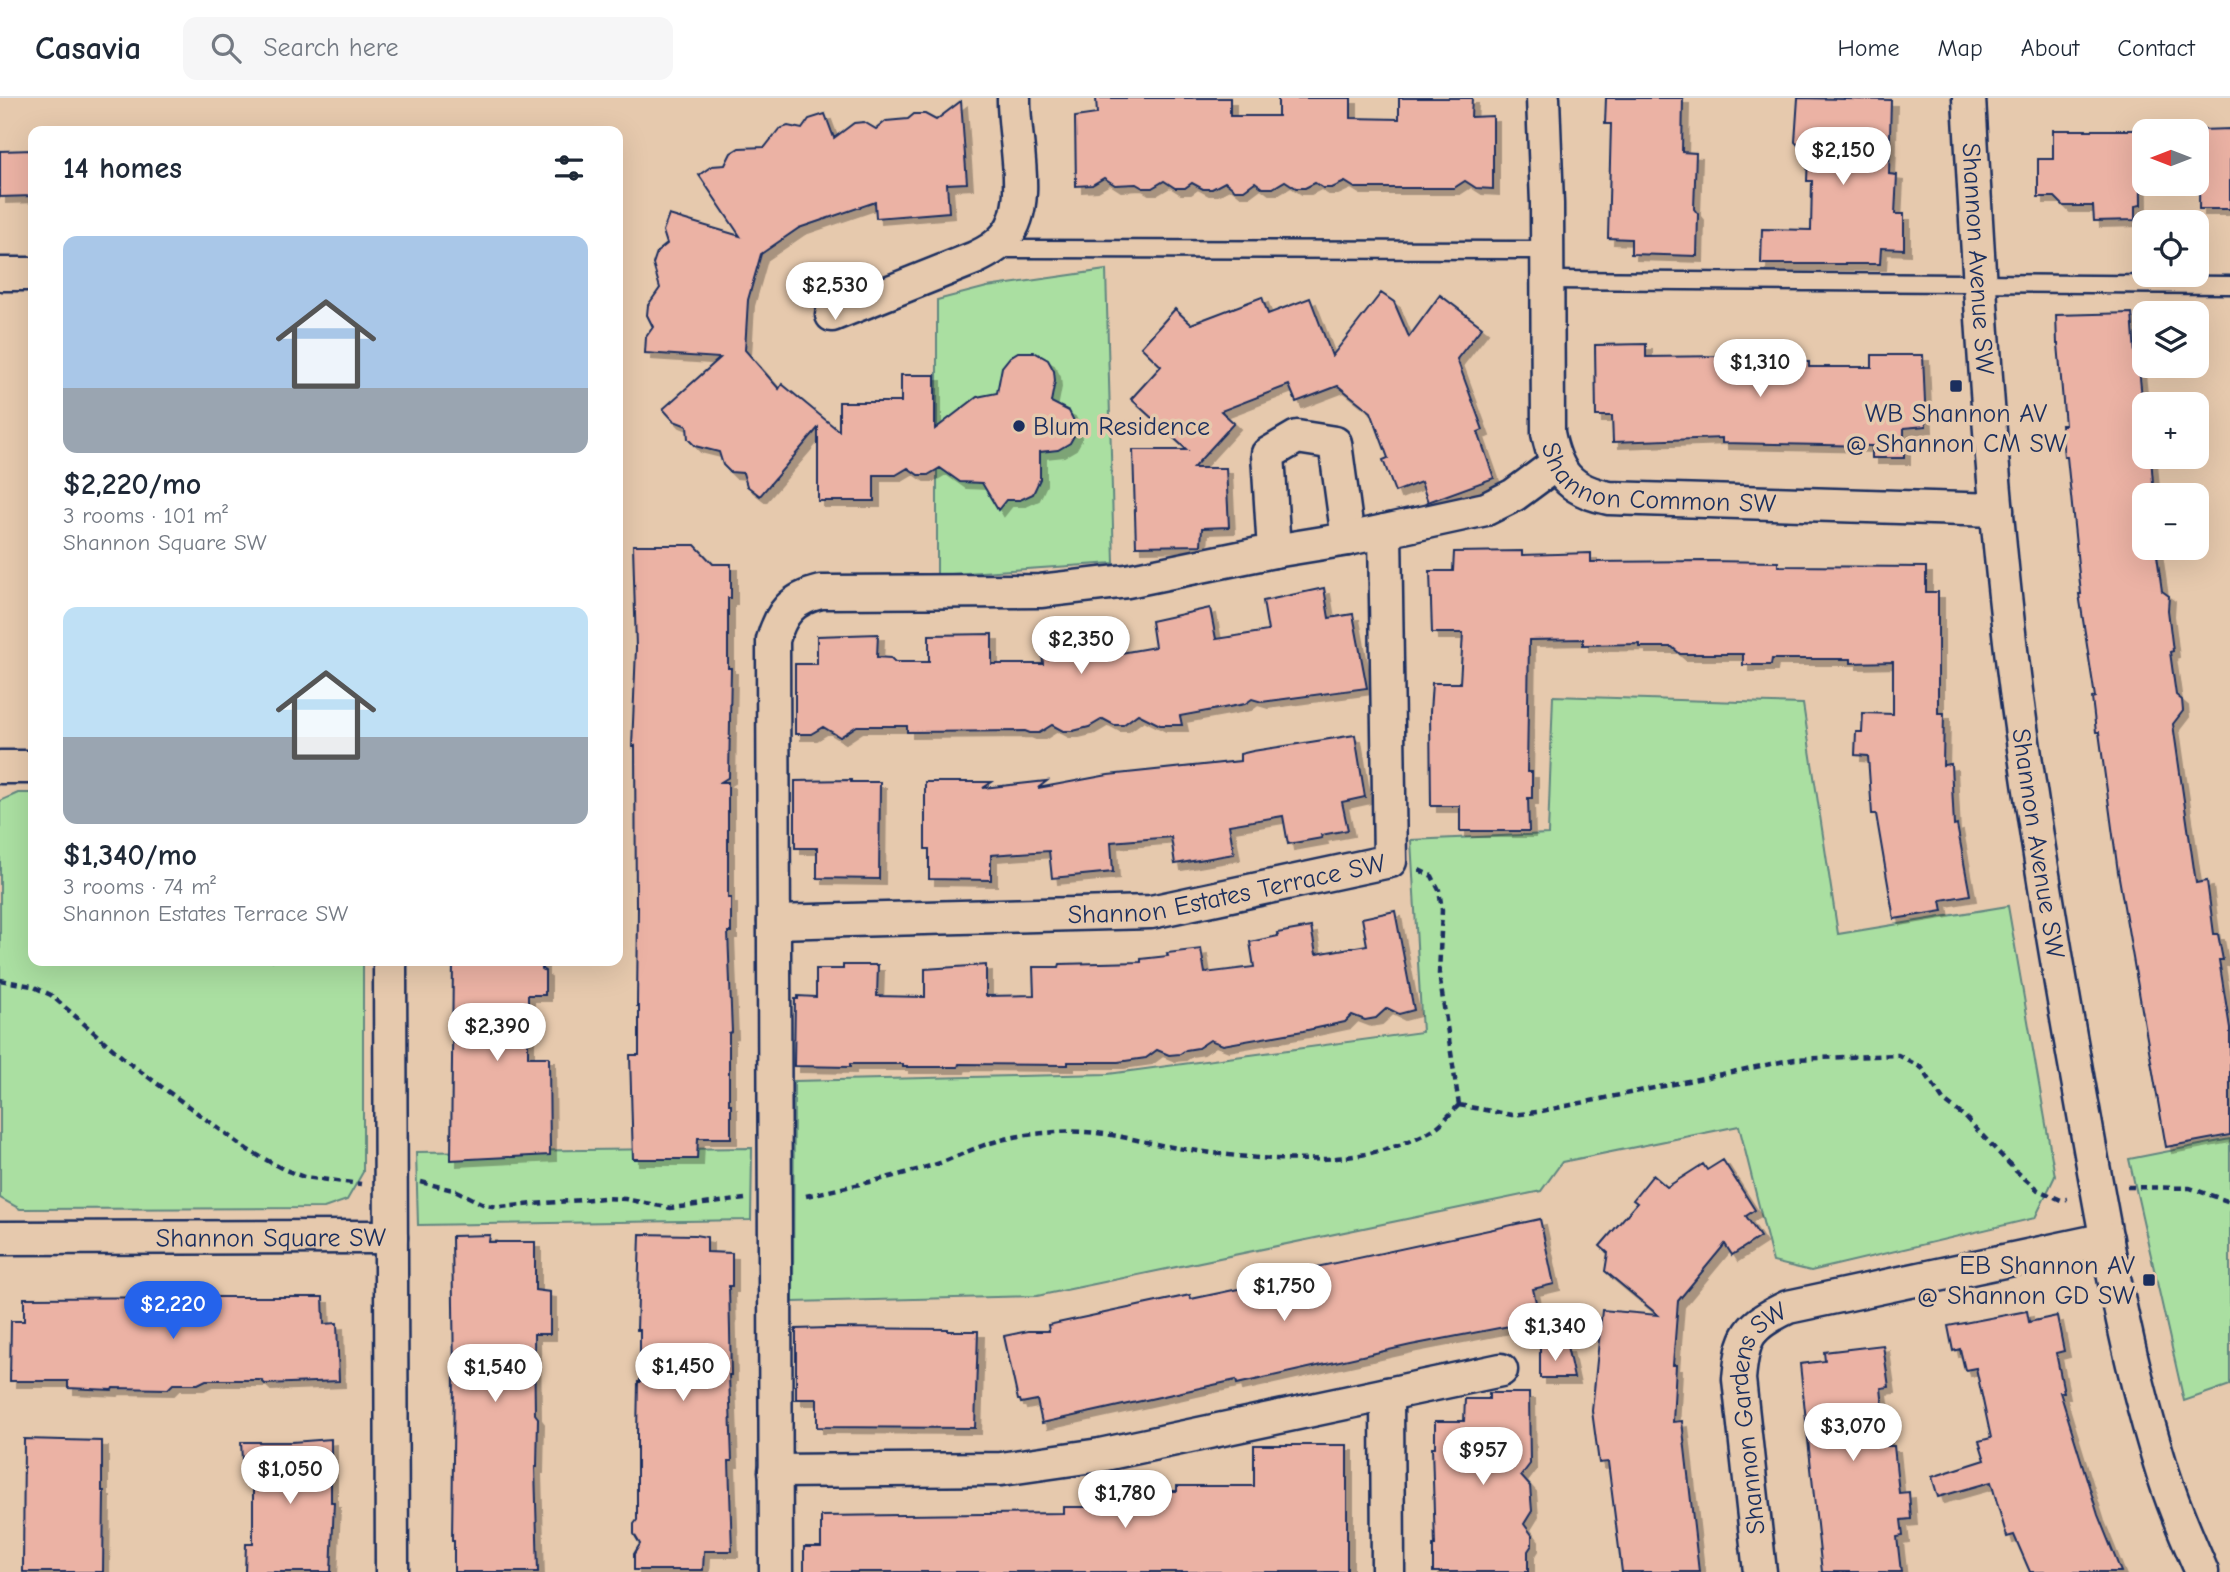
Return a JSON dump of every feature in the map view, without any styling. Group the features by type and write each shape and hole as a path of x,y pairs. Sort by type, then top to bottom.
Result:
{"street":[{"path":"831,315 975,258 993,249 1007,234 1018,213 1020,193 1014,98"},
{"name":"Shannon Common SW","path":"1543,98 1548,265 1548,433 1556,464 1567,478 1588,494 1609,498 1997,510"},
{"name":"Shannon Avenue SW","path":"1969,98 1979,285 1997,510 2016,689 2040,860 2098,1193 2125,1327 2159,1460 2181,1524 2202,1572"},
{"path":"0,274 28,274"},
{"path":"1274,551 1268,454 1297,437 1335,443 1348,539"},
{"path":"776,1572 773,640 782,615 804,596 821,592 1040,591 1127,581 1348,539 1486,509 1514,495 1556,464"},
{"name":"Shannon Estates Terrace SW","path":"774,922 1151,912 1390,861 1385,531"},
{"path":"0,767 28,767"},
{"name":"Shannon Square SW","path":"0,1238 391,1237 390,966"},
{"path":"391,1237 392,1572"},
{"name":"Shannon Gardens SW","path":"1760,1572 1739,1379 1742,1349 1751,1330 1766,1318 1788,1307 2107,1239"},
{"path":"775,1471 933,1471 1001,1469 1040,1464 1100,1455 1501,1370"},
{"path":"1387,1394 1388,1572"}],"lane":[{"path":"993,249 1548,265 1979,285 2230,285"}],"path":[{"path":"1390,861 1406,869 1420,870 1433,876 1439,890 1442,910 1439,974 1459,1105"},
{"path":"0,980 32,986 51,995 152,1080 248,1150 284,1169 304,1177 366,1185 416,1182 430,1184 457,1191 485,1205 500,1207 604,1198 625,1199 671,1208 729,1199 804,1197 876,1181 942,1162 994,1142 1049,1132 1110,1133 1175,1147 1244,1156 1338,1158 1404,1143 1434,1129 1459,1105"},
{"path":"1459,1105 1512,1115 1794,1059 1898,1055 1922,1068 1943,1100 1965,1117 2038,1191 2061,1200 2130,1187 2190,1188 2230,1202"}],"green space":[{"path":"1106,270 1114,563 937,575 937,300 987,287"},
{"path":"1553,696 1803,704 1838,934 2008,906 2055,1176 2035,1218 1811,1271 1773,1262 1739,1126 1562,1162 1541,1191 1037,1296 793,1302 794,1081 1108,1074 1422,1032 1411,840 1548,834"},
{"path":"18,793 28,793 28,966 363,966 363,1172 347,1200 324,1208 20,1209 0,1198 0,801"},
{"path":"2230,1139 2230,1385 2184,1401 2129,1159"},
{"path":"752,1148 751,1220 418,1225 416,1152"}],"building":[{"path":"1096,98 1230,98 1230,116 1278,116 1278,98 1351,98 1351,118 1399,119 1399,98 1472,98 1471,117 1493,116 1493,189 1476,188 1465,181 1454,188 1355,188 1345,182 1332,188 1323,188 1315,183 1305,188 1296,188 1285,181 1273,188 1263,188 1255,182 1244,190 1235,190 1225,182 1212,189 1203,189 1192,183 1185,188 1175,188 1164,181 1152,188 1143,188 1136,184 1115,185 1104,178 1092,185 1076,186 1075,117 1097,114"},
{"path":"1606,98 1683,98 1682,152 1696,153 1694,209 1698,214 1697,256 1631,254 1631,239 1608,238 1611,124 1605,124"},
{"path":"1798,98 1891,100 1889,174 1897,175 1895,214 1904,214 1904,249 1881,248 1880,264 1761,264 1762,229 1811,230 1812,181 1807,181 1808,156 1795,142"},
{"path":"961,101 967,183 947,184 949,212 876,218 875,202 799,228 761,254 748,300 745,350 779,389 782,384 839,431 839,402 901,402 901,375 935,375 935,429 977,397 997,393 1002,367 1010,357 1018,352 1034,352 1048,360 1054,371 1051,402 1069,411 1075,423 1075,434 1070,443 1058,450 1040,452 1040,479 1033,494 1020,500 1006,500 998,510 982,483 960,482 940,468 928,475 918,475 908,468 896,475 874,475 874,501 818,501 818,428 760,496 747,486 743,473 730,472 723,465 719,452 695,446 688,439 687,426 674,421 663,409 720,358 645,353 646,337 653,327 647,315 648,305 660,288 653,264 657,252 667,244 663,231 669,215 740,236 699,175 712,166 725,165 731,153 739,148 765,147 779,129 788,126 802,129 809,119 825,114 834,138 854,123 864,122 876,129 886,121 908,119 914,114 925,114 936,120"},
{"path":"2230,129 2230,209 2199,209 2199,196 2209,196 2209,130"},
{"path":"2053,130 2132,130 2132,196 2141,196 2141,205 2132,210 2132,220 2094,221 2093,206 2064,206 2055,197 2038,197 2038,159 2053,159"},
{"path":"28,150 28,196 0,197 0,151"},
{"path":"1381,293 1394,302 1409,337 1440,295 1482,327 1457,359 1483,430 1478,432 1494,478 1428,502 1421,482 1395,492 1383,460 1388,458 1371,412 1338,386 1296,402 1289,385 1221,411 1234,423 1193,468 1226,468 1229,527 1202,528 1201,545 1136,546 1133,450 1187,450 1131,399 1161,366 1141,347 1175,309 1191,324 1262,297 1268,314 1310,298 1332,356"},
{"path":"2132,313 2132,378 2140,378 2141,392 2132,392 2132,469 2152,469 2153,483 2132,483 2132,560 2158,560 2162,591 2169,596 2173,651 2170,652 2176,695 2182,700 2183,711 2173,724 2196,883 2207,881 2214,934 2218,934 2223,960 2219,960 2230,1028 2230,1135 2166,1147 2118,872 2099,732 2096,732 2092,698 2095,697 2079,594 2067,457 2064,457 2061,425 2065,425 2056,315"},
{"path":"1646,344 1646,357 1725,356 1725,352 1754,352 1788,355 1787,362 1809,362 1809,367 1872,367 1872,355 1923,355 1926,426 1904,428 1904,458 1872,458 1872,446 1722,443 1722,438 1613,442 1612,416 1596,416 1595,345"},
{"path":"633,545 695,545 713,564 731,564 731,598 728,598 728,668 731,668 729,777 721,782 728,782 731,1138 698,1138 697,1159 633,1159 630,1055 639,1055 639,1006 635,746 632,747 636,648"},
{"path":"1522,551 1522,555 1591,553 1591,562 1778,562 1778,566 1926,567 1926,592 1938,592 1938,713 1944,713 1943,765 1951,764 1954,826 1957,825 1970,895 1941,900 1943,911 1894,919 1876,814 1872,814 1868,756 1855,755 1856,732 1862,732 1863,713 1893,714 1893,662 1772,659 1771,665 1743,665 1743,654 1680,654 1672,647 1640,647 1640,644 1583,645 1583,639 1529,640 1527,772 1532,772 1532,798 1528,798 1529,831 1460,831 1460,806 1431,806 1432,683 1460,683 1463,633 1432,633 1430,571 1453,571 1454,552"},
{"path":"1324,588 1329,618 1353,614 1367,688 1262,702 1252,699 1245,704 1180,716 1182,725 1160,725 1138,714 1123,725 1114,725 1103,719 1089,727 1073,731 1063,731 1052,725 1039,733 907,732 907,726 857,726 840,737 823,727 811,734 795,734 795,664 817,664 817,636 878,634 877,657 891,658 895,662 929,662 929,635 992,634 992,664 1043,664 1041,634 1102,629 1104,656 1155,647 1151,621 1210,608 1216,639 1268,631 1263,601"},
{"path":"1355,735 1365,797 1342,802 1348,830 1288,844 1283,816 1229,825 1234,854 1175,864 1171,837 1111,842 1113,872 1052,878 1049,851 991,855 991,880 929,879 929,849 925,849 925,782 992,782 983,788 1047,781 1038,788 1108,775 1240,761 1240,754 1253,751"},
{"path":"795,781 880,782 879,879 817,878 817,848 795,848"},
{"path":"1395,911 1414,1010 1399,1014 1387,1008 1376,1018 1365,1020 1352,1015 1345,1022 1303,1031 1223,1045 1210,1040 1198,1048 1180,1054 1169,1055 1157,1050 1146,1058 1118,1062 1068,1062 1068,1065 959,1064 958,1067 903,1067 903,1064 794,1066 795,999 798,999 798,996 816,997 816,969 843,969 843,965 878,965 877,996 925,997 925,969 986,965 986,996 1034,995 1033,967 1141,962 1141,959 1168,956 1167,953 1201,949 1205,973 1254,967 1250,942 1278,936 1277,933 1311,927 1316,954 1367,945 1362,918"},
{"path":"453,966 542,966 545,971 545,995 528,995 528,1057 549,1057 550,1155 451,1160"},
{"path":"1723,1160 1755,1210 1746,1216 1760,1237 1732,1255 1725,1244 1678,1301 1673,1365 1676,1365 1673,1422 1682,1421 1699,1572 1622,1572 1608,1462 1599,1463 1592,1411 1602,1310 1658,1315 1605,1271 1608,1253 1600,1246 1637,1203 1633,1200 1653,1175 1667,1187 1703,1164 1707,1170"},
{"path":"1540,1219 1554,1284 1533,1289 1540,1320 1411,1345 1237,1384 1236,1380 1042,1423 1037,1400 1021,1403 1018,1400 1004,1336 1028,1331 1049,1331 1048,1325 1190,1295 1191,1299 1243,1288 1242,1283"},
{"path":"640,1234 707,1237 707,1252 732,1253 732,1286 729,1286 729,1375 732,1461 729,1461 732,1551 704,1551 703,1570 634,1570 634,1554 640,1544 634,1534 634,1524 637,1520 640,1382 640,1330 637,1330"},
{"path":"490,1235 489,1242 535,1242 535,1290 550,1292 550,1334 534,1334 535,1414 538,1418 535,1467 538,1572 454,1572 452,1236"},
{"path":"323,1297 324,1324 337,1323 339,1381 265,1384 261,1380 206,1380 198,1384 173,1384 168,1389 112,1390 68,1388 68,1381 10,1381 11,1321 24,1321 24,1298"},
{"path":"2027,1311 2029,1322 2057,1316 2064,1351 2056,1353 2064,1392 2060,1392 2098,1515 2121,1572 2030,1572 2014,1535 2007,1537 1991,1482 1938,1497 1932,1477 1985,1460 1979,1441 1991,1438 1976,1368 1965,1370 1960,1349 1953,1351 1948,1326"},
{"path":"796,1329 978,1331 975,1428 817,1427 817,1399 796,1399"},
{"path":"1883,1345 1889,1387 1881,1388 1887,1446 1894,1446 1899,1493 1909,1492 1911,1519 1901,1520 1903,1536 1897,1537 1901,1572 1822,1572 1800,1364 1825,1361 1824,1352"},
{"path":"1540,1346 1567,1346 1574,1378 1540,1378"},
{"path":"1489,1393 1529,1393 1530,1464 1521,1476 1530,1486 1532,1511 1524,1524 1532,1535 1532,1545 1528,1551 1528,1572 1433,1572 1435,1545 1432,1447 1435,1447 1435,1421 1464,1421 1465,1399 1489,1399"},
{"path":"24,1439 102,1441 103,1572 23,1572"},
{"path":"331,1439 331,1502 334,1502 331,1572 245,1572 246,1544 253,1544 253,1484 247,1484 247,1465 242,1460 241,1442"},
{"path":"1254,1445 1347,1445 1347,1572 804,1572 804,1547 821,1547 821,1516 1063,1513 1063,1507 1089,1507 1089,1503 1151,1503 1151,1491 1177,1491 1177,1486 1254,1486"}],"place":[{"name":"WB Shannon AV @ Shannon CM SW","path":"1956,386"},
{"name":"Blum Residence","path":"1019,426"},
{"name":"EB Shannon AV @ Shannon GD SW","path":"2149,1280"}]}
